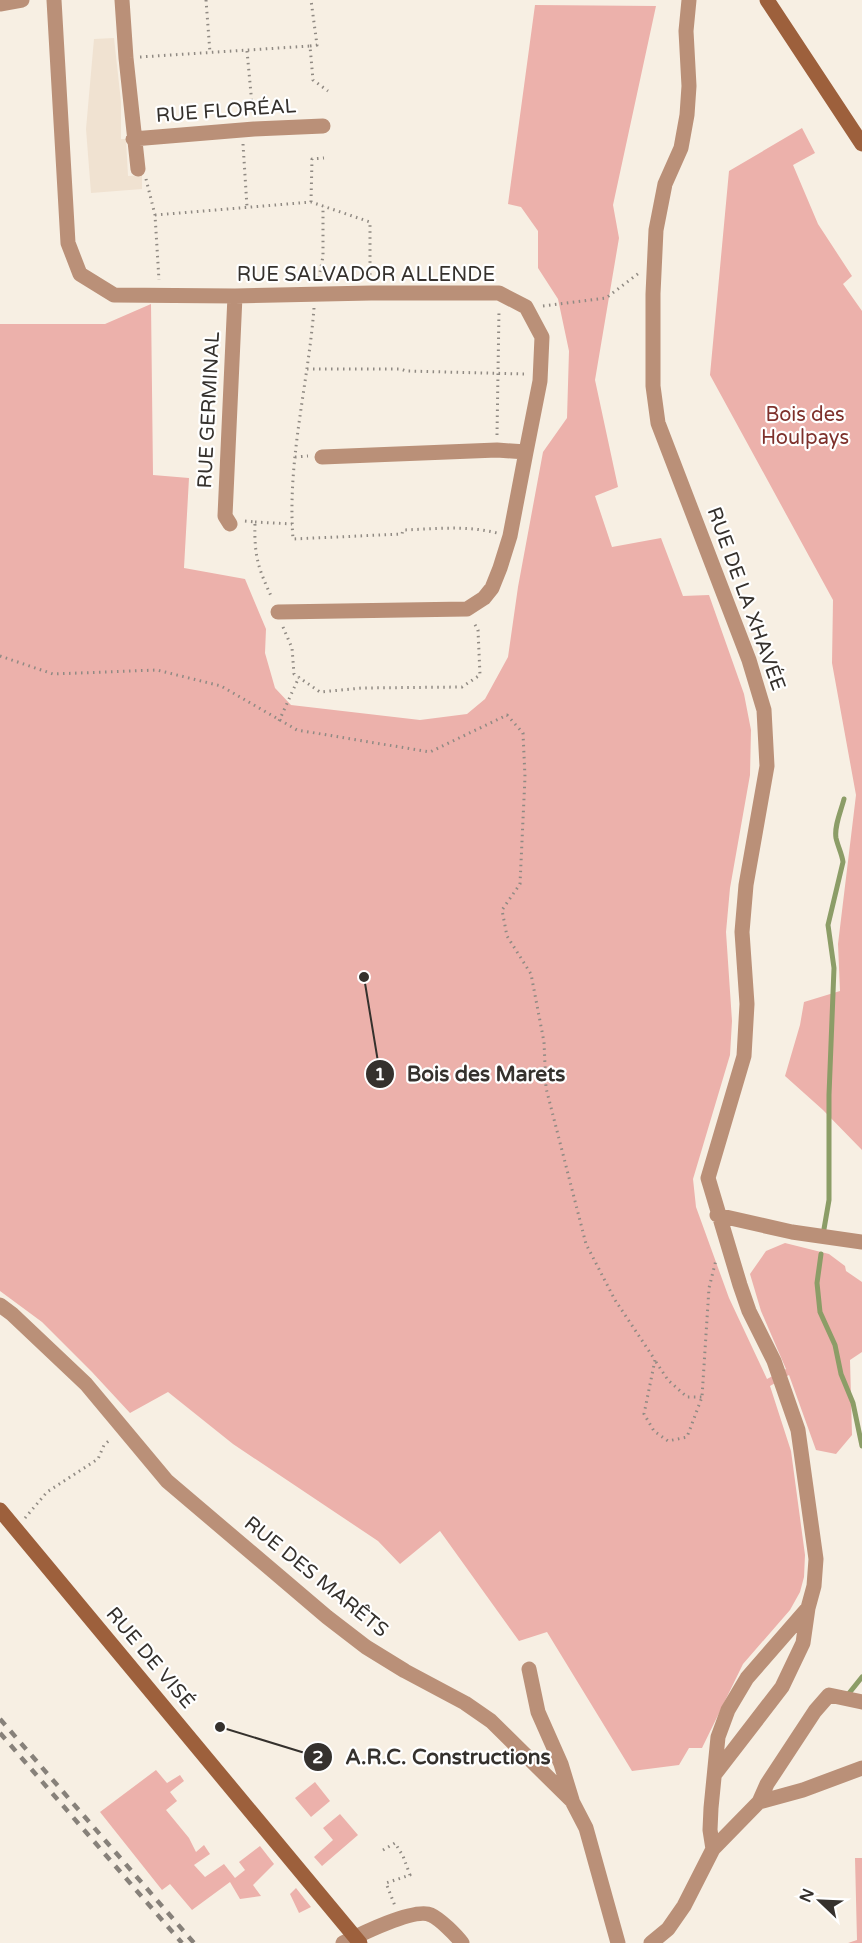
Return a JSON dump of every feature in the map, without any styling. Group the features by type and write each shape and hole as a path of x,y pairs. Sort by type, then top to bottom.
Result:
{"street":[{"path":"0,4 22,0"},
{"name":"RUE SALVADOR ALLENDE","path":"54,0 68,243 80,274 114,295 499,293 526,308"},
{"name":"RUE FLORÉAL","path":"122,0 133,138 138,169"},
{"name":"RUE DE LA XHAVÉE","path":"689,0 686,31 689,86 687,115 681,148 665,184 656,230 653,386 658,423 749,660 765,710 767,766 746,885 742,932 747,1004 744,1056 708,1178 717,1215 746,1303 774,1361 798,1430 816,1559 814,1586 803,1643 782,1687 715,1774"},
{"path":"767,0 862,144"},
{"name":"RUE FLORÉAL","path":"133,138 323,126"},
{"name":"RUE GERMINAL","path":"230,524 225,516 235,296"},
{"path":"278,612 467,609 484,598 492,588 510,537 541,375 542,337 526,308"},
{"path":"322,457 497,450 526,452"},
{"path":"717,1215 792,1232 862,1242"},
{"name":"RUE DES MARÊTS","path":"0,1305 86,1384 167,1480 320,1611 366,1647 465,1703 491,1721 572,1801 586,1828 618,1943"},
{"name":"RUE DE VISÉ","path":"0,1510 353,1941"},
{"path":"713,1849 710,1830 718,1737 728,1710 747,1678 808,1608"},
{"path":"530,1669 538,1712 561,1764 572,1801"},
{"path":"651,1943 668,1929 684,1906 713,1849 759,1802 767,1784 815,1711 829,1695 862,1702"},
{"path":"759,1802 803,1790 862,1768"},
{"path":"353,1941 399,1919 419,1913 430,1914 462,1943"}],"path":[{"path":"206,0 210,53"},
{"path":"126,58 317,45 311,0"},
{"path":"310,46 313,80 328,91"},
{"path":"247,51 247,207"},
{"path":"311,202 312,159 324,158"},
{"path":"138,169 144,175 155,215 159,276"},
{"path":"155,215 311,202 370,222 371,293"},
{"path":"315,294 322,274 322,206"},
{"path":"526,308 560,306 606,298 654,261"},
{"path":"497,450 499,293"},
{"path":"307,369 498,372 541,375"},
{"path":"230,524 240,521 292,524"},
{"path":"255,522 255,550 261,574 292,648 294,674 320,692 362,688 462,687 480,675 478,630 467,609"},
{"path":"0,656 53,674 158,670 221,686 297,730 430,752 507,715 523,733 525,777 520,884 502,910 507,936 531,974 544,1042 546,1088 586,1244 615,1300 668,1380 687,1397 702,1396"},
{"path":"279,721 299,678"},
{"path":"655,1360 644,1414 654,1431 668,1441 687,1437 702,1396 709,1288 718,1252 726,1242"},
{"path":"16,1528 47,1492 98,1459 104,1445 112,1437"},
{"path":"383,1850 395,1843 410,1875 386,1884 399,1919"}],"shaded area":[{"path":"114,38 121,102 121,139 126,139 128,176 142,175 142,189 91,193 86,129 94,39"}],"green space":[{"path":"535,5 656,6 613,205 619,238 595,380 618,487 595,496 612,547 661,538 683,596 709,595 744,694 751,730 750,775 730,888 726,932 732,1021 730,1055 693,1179 696,1207 729,1298 767,1379 786,1369 761,1311 750,1274 766,1251 785,1243 829,1254 845,1266 846,1271 862,1282 862,1352 850,1360 852,1435 836,1454 816,1450 789,1375 770,1386 791,1451 805,1555 804,1577 800,1592 790,1610 743,1664 702,1748 689,1748 679,1765 632,1771 547,1632 519,1641 440,1531 400,1564 378,1541 233,1444 168,1392 130,1413 42,1322 0,1291 0,324 105,324 151,304 153,475 189,478 184,568 245,579 266,629 265,653 275,688 291,705 420,720 467,714 485,699 508,657 518,587 543,452 567,418 569,351 558,299 538,268 538,231 521,207 508,204"},
{"name":"Bois des Houlpays","path":"802,128 815,153 793,165 818,224 852,276 843,284 862,311 862,1150 823,1110 785,1076 800,1025 804,1002 840,991 838,944 856,795 832,663 833,600 710,375 729,171"},
{"path":"156,1770 167,1783 180,1775 184,1781 170,1792 177,1801 166,1810 189,1838 196,1852 204,1845 210,1854 194,1865 205,1877 224,1864 235,1878 245,1870 239,1862 260,1846 274,1864 253,1885 261,1896 240,1899 230,1882 192,1910 170,1884 162,1890 100,1812"},
{"path":"315,1782 330,1801 311,1817 295,1798"},
{"path":"340,1814 358,1835 322,1866 314,1857 333,1840 323,1828"},
{"path":"855,1858 862,1858 862,1943 848,1943 857,1940"},
{"path":"296,1888 311,1907 299,1913 290,1894"}],"waterway":[{"path":"824,1229 829,1200 829,1095 834,968 828,925 843,862 836,833 844,799"},
{"path":"821,1254 817,1283 820,1312 835,1345 841,1374 853,1403 862,1446"},
{"path":"846,1697 862,1677"}],"railway":[{"path":"0,1719 194,1943"},
{"path":"0,1733 182,1943"}],"place":[{"name":"Bois des Marets","path":"364,977"},
{"name":"A.R.C. Constructions","path":"220,1727"}]}
